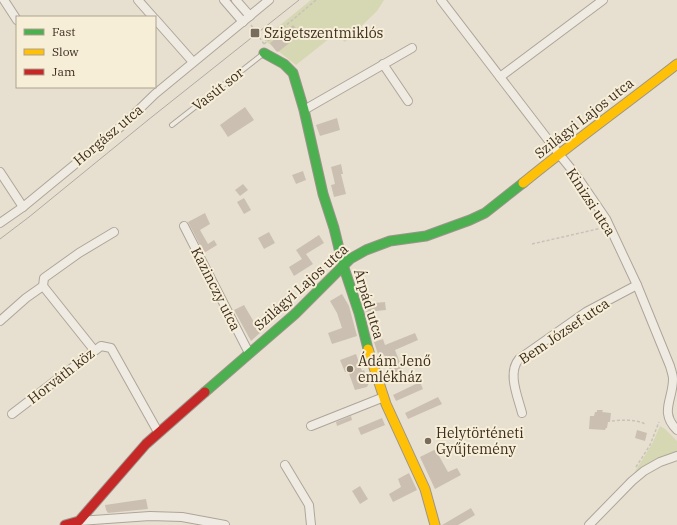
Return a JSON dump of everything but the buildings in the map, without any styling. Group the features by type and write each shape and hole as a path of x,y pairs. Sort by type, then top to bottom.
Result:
{"street":[{"path":"4,0 16,18"},
{"path":"138,0 152,16"},
{"path":"224,0 247,21"},
{"path":"236,0 247,21"},
{"name":"Horgász utca","path":"0,223 23,207 124,124 155,94 193,62 247,21 270,0"},
{"name":"Kinizsi utca","path":"441,0 576,175 610,227 655,326 675,376 667,409 670,423 677,430"},
{"path":"500,77 603,0"},
{"path":"156,20 193,62"},
{"path":"304,110 412,48"},
{"name":"Árpád utca","path":"264,49 291,69 304,110 323,194 334,228 343,265 384,397 400,437 425,489 435,525"},
{"path":"384,64 408,101"},
{"name":"Szilágyi Lajos utca","path":"79,521 158,432 295,314 343,265 359,253 390,241 426,236 470,220 497,204 559,154 677,64"},
{"path":"0,172 23,207"},
{"name":"Kazinczy utca","path":"184,226 249,353"},
{"path":"94,350 43,286 44,278 79,252 114,232"},
{"name":"Bem József utca","path":"522,413 513,375 514,367 519,359 586,312 637,285"},
{"path":"0,322 26,298 43,286"},
{"name":"Horváth köz","path":"12,414 101,346 111,348 158,432"},
{"path":"311,426 384,397"},
{"path":"589,525 632,481 644,471 660,462 677,456"},
{"path":"285,465 309,505 311,525"},
{"path":"93,505 104,519"},
{"path":"65,525 79,521 150,516 182,517 225,525"}],"lane":[{"name":"Vasút sor","path":"172,126 264,49"}],"path":[{"path":"264,49 316,0"},
{"path":"247,21 260,36"},
{"path":"532,244 610,227"},
{"path":"612,421 640,421 645,424"},
{"path":"632,481 629,477 650,445 659,422"}],"green space":[{"path":"311,0 384,0 377,11 345,42 335,34 296,65 263,39"},
{"path":"660,426 677,441 677,452 647,464 634,475 652,444"}],"tram line":[{"path":"0,239 299,0"}],"traffic: fast":[{"path":"264,53 284,64 293,73 304,110 323,194 334,228 343,265 359,313 368,349"},
{"path":"205,392 295,314 350,259 366,250 390,241 426,236 470,220 485,213 523,183"}],"traffic: slow":[{"path":"523,183 677,64"},
{"path":"368,349 386,404 425,489 435,525"}],"traffic: jam":[{"path":"65,525 79,521 146,444 205,392"}],"place":[{"name":"Szigetszentmiklós","path":"255,33"},
{"name":"Ádám Jenő emlékház","path":"350,369"},
{"name":"Helytörténeti Gyűjtemény","path":"428,441"}]}
